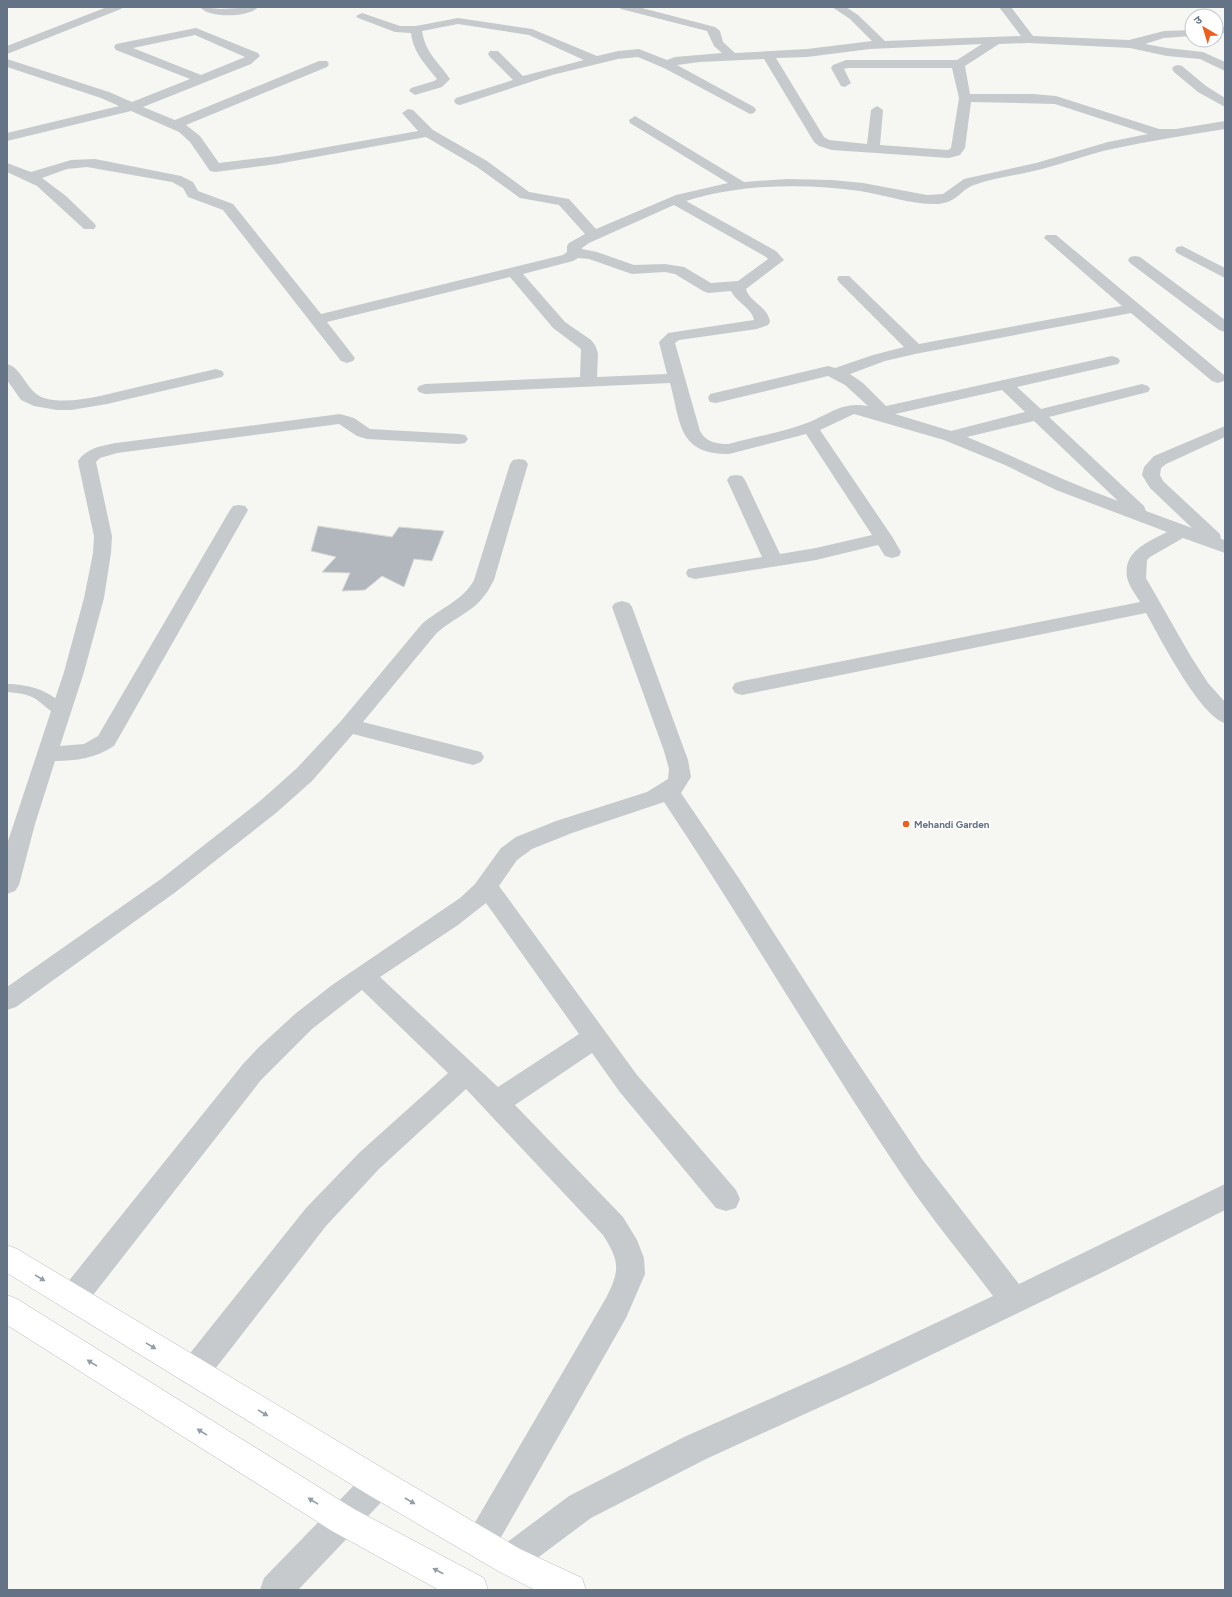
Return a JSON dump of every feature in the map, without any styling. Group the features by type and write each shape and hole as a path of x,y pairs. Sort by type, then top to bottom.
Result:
{"main road":[{"path":"7,1258 194,1372 509,1560 570,1590"},
{"path":"7,1309 343,1520 472,1590"}],"street":[{"path":"7,60 116,7"},
{"path":"206,7 212,11 218,12 252,7"},
{"path":"625,7 711,29 714,31 718,43 732,56"},
{"path":"838,7 854,17 881,44"},
{"path":"1005,7 1029,39"},
{"path":"362,16 394,29 416,30 453,21 481,23 537,33 595,60"},
{"path":"416,30 418,43 423,54 444,79 438,84 416,91"},
{"path":"7,137 134,106 247,61 254,56 196,31 120,47 201,79"},
{"path":"1130,44 1164,35 1184,34"},
{"path":"668,65 670,63 685,59 807,53 881,44 1029,39 1130,44 1167,52 1203,56 1225,51"},
{"path":"845,83 837,68 846,64 960,64 996,41"},
{"path":"460,101 520,81 595,60 618,54 639,53 668,65 750,110"},
{"path":"494,54 520,81"},
{"path":"768,55 819,139 824,143 832,146 941,154 955,152 958,148 965,98 958,74 960,64"},
{"path":"1203,56 1225,67"},
{"path":"7,60 134,106 175,125 190,134 215,168 277,160 428,133"},
{"path":"175,125 323,64"},
{"path":"1178,69 1202,89 1225,103"},
{"path":"965,98 1033,98 1056,100 1139,128 1167,134"},
{"path":"873,148 877,110"},
{"path":"408,114 428,133 482,164 525,195 564,202 594,235"},
{"path":"635,120 742,186"},
{"path":"575,253 574,246 577,243 676,200 704,192 742,186 790,183 826,183 856,186 904,195 938,199 947,198 960,187 969,182 1039,166 1108,146 1167,134 1225,125"},
{"path":"33,176 67,164 83,162 182,181 188,185 193,194 223,204 228,207 347,358"},
{"path":"7,167 33,176 43,183 89,226"},
{"path":"317,320 568,258 575,253 592,255 632,270 665,268 679,270 708,288 741,285 772,266 777,260 776,258 676,200"},
{"path":"1051,238 1223,380"},
{"path":"1182,250 1225,274"},
{"path":"1135,260 1225,327"},
{"path":"514,272 559,325 585,342 589,348 588,382"},
{"path":"844,279 915,349"},
{"path":"741,285 738,291 760,313 762,322 757,324 684,334 669,338 667,342 692,431 697,441 706,446 717,449 744,446 810,428 847,410 860,409 878,412 950,436 1011,461 1062,486 1223,546"},
{"path":"837,373 878,358 915,349 1135,308"},
{"path":"878,412 1112,361"},
{"path":"7,369 27,396 40,402 57,405 71,405 108,399 216,374"},
{"path":"716,398 828,371 837,373 846,378 878,412"},
{"path":"425,389 677,378"},
{"path":"1005,384 1144,516"},
{"path":"950,436 1142,389"},
{"path":"7,885 24,824 74,672 94,598 102,553 103,536 101,518 88,467 88,461 94,454 104,450 166,440 340,419 349,420 359,431 366,434 459,440"},
{"path":"695,573 773,560 888,545 810,428"},
{"path":"1223,546 1156,484 1151,475 1153,467 1160,460 1225,431"},
{"path":"7,1000 169,885 268,807 304,775 348,726 428,630 477,593 484,580 519,464"},
{"path":"736,480 773,560"},
{"path":"47,754 86,752 97,748 106,741 239,510"},
{"path":"1182,530 1142,553 1138,560 1136,578 1181,657 1201,688 1225,716"},
{"path":"742,688 1152,606"},
{"path":"73,1298 269,1052 318,1009 363,976 459,912 487,886 503,860 512,850 524,843 556,830 648,800 668,790 680,779 680,771 675,751 622,607"},
{"path":"348,726 473,757"},
{"path":"668,790 730,883 833,1048 912,1168 1014,1300"},
{"path":"487,886 628,1083 726,1199"},
{"path":"363,976 466,1073 613,1226 628,1248 633,1265 630,1280 616,1308 481,1542"},
{"path":"496,1103 595,1037"},
{"path":"194,1372 316,1217 338,1192 391,1140 466,1073"},
{"path":"509,1560 580,1507 695,1448 862,1373 1095,1262 1225,1196"},
{"path":"276,1590 378,1482"}],"lane":[{"path":"7,688 19,688 35,692 45,698 60,711"}],"building":[{"path":"318,526 392,537 399,527 444,531 432,561 414,559 404,587 382,576 365,590 342,591 350,573 322,572 336,557 311,551"}],"place":[{"name":"Mehandi Garden","path":"906,824"}]}
